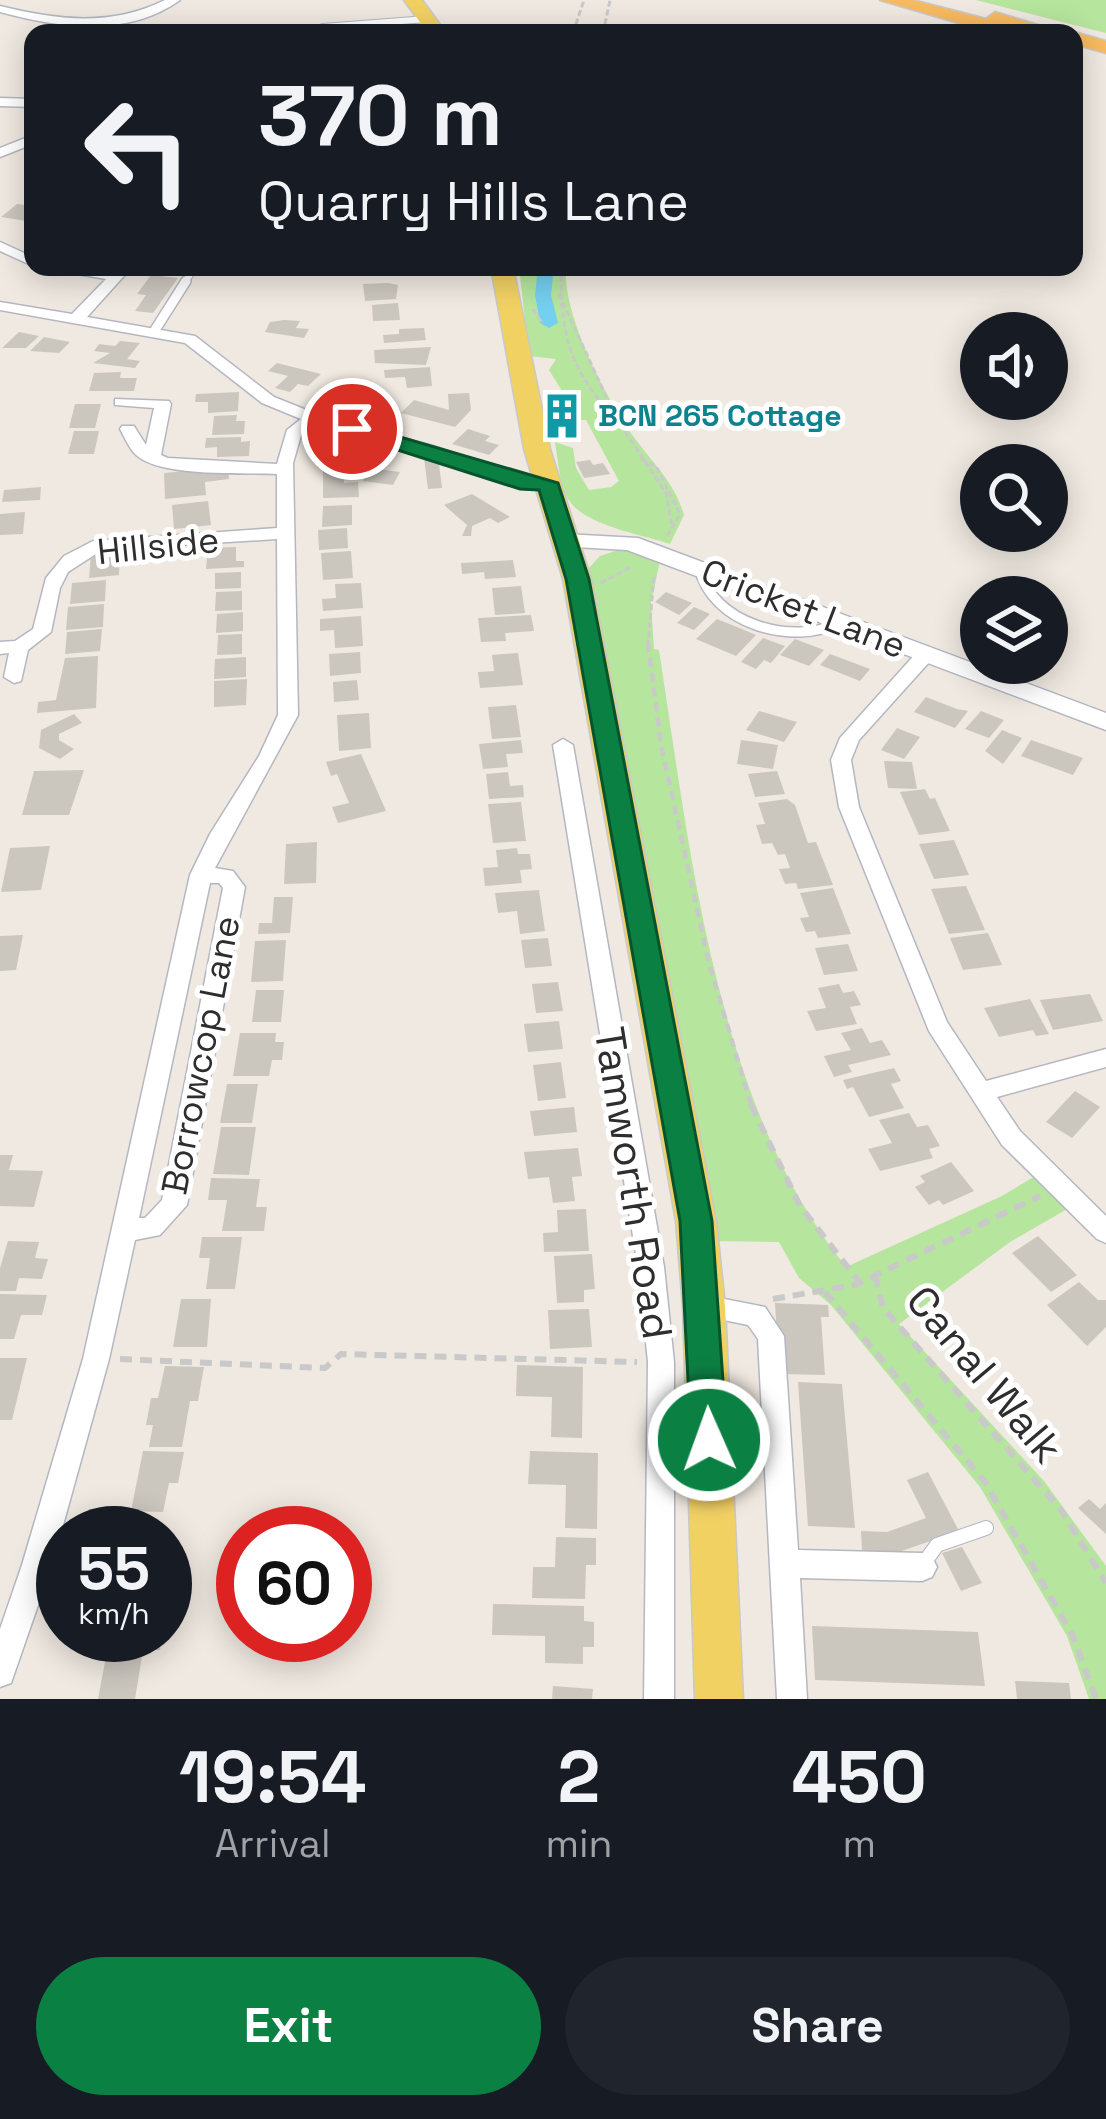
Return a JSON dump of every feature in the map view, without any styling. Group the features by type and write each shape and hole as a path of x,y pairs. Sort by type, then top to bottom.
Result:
{"highway":[{"path":"890,0 982,24"},
{"path":"928,0 1020,24"}],"main road":[{"name":"Tamworth Road","path":"504,276 526,401 580,594 696,1221 704,1306 719,1699"}],"street":[{"path":"0,6 11,0"},
{"path":"0,6 110,23 143,18 174,0"},
{"path":"0,154 22,155"},
{"path":"1,247 21,242"},
{"path":"77,318 116,276"},
{"path":"0,306 190,339 268,400 527,484 548,483"},
{"path":"121,402 163,404 152,458"},
{"name":"Borrowcop Lane","path":"0,1672 37,1565 96,1359 201,875 209,852 279,738 288,715 285,469 295,430 313,418"},
{"path":"128,429 142,452 165,463 285,469"},
{"name":"Hillside","path":"14,677 10,647 42,632 52,579 76,554 99,545 284,533"},
{"name":"Cricket Lane","path":"566,541 616,541 658,553 1106,722"},
{"path":"925,656 850,738 841,760 843,788 937,1024 1011,1138 1106,1232"},
{"name":"Tamworth Road","path":"563,746 652,1267 661,1363 659,1699"},
{"path":"574,813 619,808"},
{"name":"Borrowcop Lane","path":"124,1230 151,1228 174,1205 233,887 225,875 201,875"},
{"path":"980,1092 1106,1058"},
{"name":"Tamworth Road","path":"704,1306 756,1315"},
{"path":"756,1315 771,1336 792,1699"},
{"path":"784,1564 922,1567"}],"lane":[{"path":"155,330 189,276"},
{"path":"922,1567 937,1545 986,1528"}],"path":[{"path":"561,276 562,334 574,363 602,406 616,418"},
{"path":"559,294 616,418 641,459 666,493 674,518 671,533 680,514 672,491 656,466 641,459"},
{"path":"580,594 658,553"},
{"path":"658,553 648,602 650,679 721,1013 771,1152 806,1215 857,1284"},
{"path":"756,1315 775,1298 857,1284 1058,1187"},
{"name":"Canal Walk","path":"875,1275 883,1308 1061,1510 1106,1583"},
{"path":"827,1292 985,1482 1072,1636 1096,1699"},
{"path":"96,1359 325,1368 341,1354 661,1363"}],"green space":[{"path":"976,0 1106,0 1106,33"},
{"path":"520,276 566,276 579,335 590,360 615,408 680,504 684,515 670,544 599,522 567,497 555,442 573,448 576,468 589,490 619,481 586,420 580,420 549,370 556,359 529,356"},
{"path":"621,549 660,561 651,603 654,649 659,650 697,890 737,1053 766,1130 802,1202 846,1267 1002,1196 1037,1175 1069,1208 1010,1242 899,1324 1044,1481 1106,1566 1106,1699 1089,1699 1067,1636 980,1487 831,1305 799,1278 779,1242 712,1241 587,570 600,556"}],"building":[{"path":"17,204 24,205 24,221 1,217"},
{"path":"150,276 178,278 153,313 135,311 146,295 137,294"},
{"path":"363,284 398,285 396,299 365,301"},
{"path":"398,303 400,320 373,321 372,305"},
{"path":"300,321 296,328 309,329 304,338 265,332 270,322"},
{"path":"424,328 426,340 384,343 383,335 399,334 399,329"},
{"path":"19,332 39,336 26,348 2,348"},
{"path":"44,337 70,342 59,353 30,351"},
{"path":"120,341 140,343 127,359 140,361 135,368 93,363 110,353 94,351 99,344 115,346"},
{"path":"431,347 426,365 375,363 374,350"},
{"path":"277,363 321,374 308,386 298,384 290,392 275,388 288,376 268,371"},
{"path":"430,367 432,386 407,388 405,377 385,378 384,370"},
{"path":"121,372 120,378 137,378 134,391 89,391 94,373"},
{"path":"239,392 238,411 208,413 208,402 195,402 196,394"},
{"path":"469,393 471,410 455,427 401,413 414,400 449,410 448,394"},
{"name":"BCN 265 Cottage","path":"567,403 577,421 553,420 551,406"},
{"path":"75,404 101,404 95,428 69,428"},
{"path":"237,415 236,421 245,421 244,434 212,435 214,416"},
{"path":"468,429 490,436 485,441 499,445 489,455 452,444"},
{"path":"74,431 99,431 94,454 68,454"},
{"path":"241,437 241,442 250,441 249,456 217,457 217,447 205,448 206,438"},
{"path":"344,446 344,483 358,482 359,497 323,498 323,468 318,468 318,457 324,456 324,447"},
{"path":"438,457 442,488 428,489 424,458"},
{"path":"590,460 593,465 603,463 610,474 584,478 576,462"},
{"path":"228,467 229,479 205,482 206,495 165,499 164,473"},
{"path":"370,468 400,472 393,485 363,481"},
{"path":"41,487 40,500 2,502 4,490"},
{"path":"472,494 510,517 498,523 490,518 472,526 471,536 462,536 467,525 444,505"},
{"path":"208,501 211,525 174,529 172,505"},
{"path":"352,505 352,525 322,527 323,506"},
{"path":"25,512 23,534 0,535 0,514"},
{"path":"347,528 348,548 319,550 318,530"},
{"path":"236,547 236,561 244,561 244,567 206,569 208,548"},
{"path":"120,550 119,575 89,578 91,552"},
{"path":"351,551 353,578 323,580 321,553"},
{"path":"513,560 516,577 485,579 484,572 462,574 461,563"},
{"path":"241,572 241,588 215,589 215,573"},
{"path":"106,580 105,601 70,604 72,583"},
{"path":"361,583 363,608 323,611 322,599 336,598 335,584"},
{"path":"521,586 525,613 495,615 492,588"},
{"path":"242,591 242,610 215,611 216,592"},
{"path":"666,592 692,603 679,615 655,602"},
{"path":"104,604 103,627 66,630 68,607"},
{"path":"694,607 710,614 694,630 677,623"},
{"path":"243,612 243,631 216,633 217,614"},
{"path":"531,615 534,631 505,633 506,641 481,642 478,618"},
{"path":"361,616 363,646 335,648 334,630 320,631 320,619"},
{"path":"717,619 756,635 736,656 696,639"},
{"path":"102,629 100,651 65,654 67,632"},
{"path":"242,634 242,654 217,655 218,635"},
{"path":"763,638 785,646 771,663 764,660 756,669 741,662"},
{"path":"795,639 824,650 809,666 780,655"},
{"path":"360,652 361,673 330,676 329,654"},
{"path":"518,653 523,685 480,688 478,672 494,671 492,655"},
{"path":"830,654 870,669 860,681 820,665"},
{"path":"98,656 96,708 37,713 38,702 56,700 65,658"},
{"path":"246,657 246,677 214,679 215,659"},
{"path":"247,679 246,705 214,707 214,681"},
{"path":"357,680 359,700 334,702 333,682"},
{"path":"926,697 968,711 955,728 914,712"},
{"path":"516,705 521,737 492,739 488,707"},
{"path":"759,711 797,722 784,742 746,730"},
{"path":"981,711 1004,720 989,738 965,729"},
{"path":"369,713 371,748 339,751 337,715"},
{"path":"74,714 82,723 59,734 59,740 74,749 60,759 39,748 41,730"},
{"path":"897,728 920,737 904,759 881,750"},
{"path":"1002,730 1022,738 1003,764 985,751"},
{"path":"521,740 523,753 506,754 508,767 483,769 479,744"},
{"path":"741,740 778,745 773,769 737,764"},
{"path":"1031,740 1083,758 1073,775 1021,756"},
{"path":"361,754 386,811 338,823 332,807 349,803 337,774 331,776 326,762"},
{"path":"884,761 912,762 917,789 888,788"},
{"path":"84,770 69,815 22,815 34,771"},
{"path":"777,771 785,794 755,797 748,774"},
{"path":"508,772 510,786 523,785 524,797 489,799 486,774"},
{"path":"925,789 930,799 935,798 950,831 919,835 900,792"},
{"path":"787,799 795,805 808,843 816,842 833,885 798,889 796,883 785,884 779,869 790,868 785,854 778,855 772,843 762,844 756,825 765,824 758,803"},
{"path":"521,802 526,841 493,843 488,804"},
{"path":"954,840 969,875 934,879 919,844"},
{"path":"317,842 316,883 284,884 286,844"},
{"path":"50,846 41,890 1,892 10,848"},
{"path":"517,848 518,854 530,854 532,869 520,870 522,883 485,886 483,868 498,867 496,850"},
{"path":"966,886 985,930 949,934 931,889"},
{"path":"833,888 851,934 818,938 815,931 806,932 800,918 809,917 800,893"},
{"path":"539,890 545,931 520,934 517,911 498,913 495,893"},
{"path":"274,897 293,897 290,933 258,934 259,923 272,923"},
{"path":"988,933 1002,965 963,970 950,938"},
{"path":"23,935 16,970 0,971 0,936"},
{"path":"548,938 552,966 525,968 521,940"},
{"path":"286,940 283,981 251,982 255,941"},
{"path":"848,944 858,971 824,975 815,948"},
{"path":"558,982 563,1011 536,1013 532,984"},
{"path":"839,984 843,993 854,991 861,1005 850,1007 857,1024 816,1031 807,1011 826,1008 818,988"},
{"path":"256,990 284,990 281,1022 252,1022"},
{"path":"1090,994 1103,1021 1053,1030 1040,1000"},
{"path":"1030,999 1049,1034 1036,1036 1033,1030 999,1037 984,1008"},
{"path":"559,1021 563,1049 528,1052 524,1024"},
{"path":"862,1028 870,1043 882,1040 891,1055 848,1065 852,1072 834,1077 824,1056 851,1050 841,1033"},
{"path":"240,1033 276,1033 275,1042 284,1042 282,1060 272,1060 269,1076 233,1076"},
{"path":"561,1062 566,1098 538,1101 533,1065"},
{"path":"894,1068 901,1081 891,1084 904,1108 869,1117 853,1087 847,1089 843,1080"},
{"path":"227,1084 258,1084 252,1123 220,1123"},
{"path":"1075,1091 1100,1107 1072,1138 1046,1122"},
{"path":"574,1107 577,1132 534,1136 530,1111"},
{"path":"909,1113 917,1127 928,1125 940,1146 929,1149 933,1158 880,1171 868,1149 892,1143 879,1120"},
{"path":"221,1127 256,1127 249,1175 213,1174"},
{"path":"578,1148 582,1176 572,1177 575,1201 553,1203 549,1177 528,1179 524,1152"},
{"path":"0,1155 13,1155 9,1170 43,1171 34,1207 0,1206"},
{"path":"951,1162 974,1191 943,1205 939,1200 929,1205 915,1187 925,1182 920,1176"},
{"path":"211,1178 260,1179 256,1207 267,1207 264,1231 222,1231 227,1200 208,1200"},
{"path":"586,1209 589,1251 544,1252 543,1233 558,1232 557,1210"},
{"path":"1038,1236 1077,1275 1051,1292 1012,1253"},
{"path":"202,1237 242,1237 235,1289 206,1289 210,1258 199,1258"},
{"path":"8,1241 39,1242 35,1258 48,1259 42,1279 19,1278 16,1291 0,1291 0,1268"},
{"path":"592,1254 595,1289 584,1290 584,1302 557,1303 554,1256"},
{"path":"1079,1282 1098,1300 1106,1300 1106,1327 1087,1346 1047,1305"},
{"path":"0,1294 47,1295 42,1315 21,1315 14,1339 0,1339"},
{"path":"181,1299 211,1299 207,1347 173,1347"},
{"path":"775,1303 828,1305 829,1317 821,1317 825,1375 779,1374"},
{"path":"589,1309 592,1347 550,1349 548,1310"},
{"path":"0,1358 27,1358 12,1420 0,1420"},
{"path":"517,1365 583,1367 582,1438 551,1437 552,1397 516,1396"},
{"path":"165,1366 204,1367 198,1401 190,1401 182,1447 149,1447 153,1425 146,1425 151,1398 158,1398"},
{"path":"798,1382 842,1384 855,1528 808,1526"},
{"path":"143,1451 184,1452 178,1483 169,1483 164,1506 132,1506"},
{"path":"530,1451 598,1453 597,1529 565,1528 566,1485 528,1484"},
{"path":"928,1472 959,1531 896,1553 862,1551 861,1531 887,1532 926,1518 907,1480"},
{"path":"1089,1499 1100,1509 1106,1503 1106,1534 1078,1508"},
{"path":"556,1537 596,1538 596,1565 586,1565 585,1599 532,1598 533,1567 555,1567"},
{"path":"962,1547 982,1583 961,1591 942,1553"},
{"path":"493,1604 584,1606 584,1621 594,1622 594,1647 583,1647 583,1664 545,1663 545,1636 492,1635"},
{"path":"812,1626 978,1632 985,1686 815,1680"},
{"path":"105,1662 141,1662 135,1699 98,1699"},
{"path":"1015,1681 1069,1683 1071,1699 1017,1699"},
{"path":"553,1686 593,1689 592,1699 552,1699"}],"waterway":[{"path":"545,276 543,295 549,323"}],"place":[{"name":"BCN 265 Cottage","path":"562,416"}],"route":[{"path":"352,429 527,484 548,483 577,579 696,1221 709,1440"}]}
